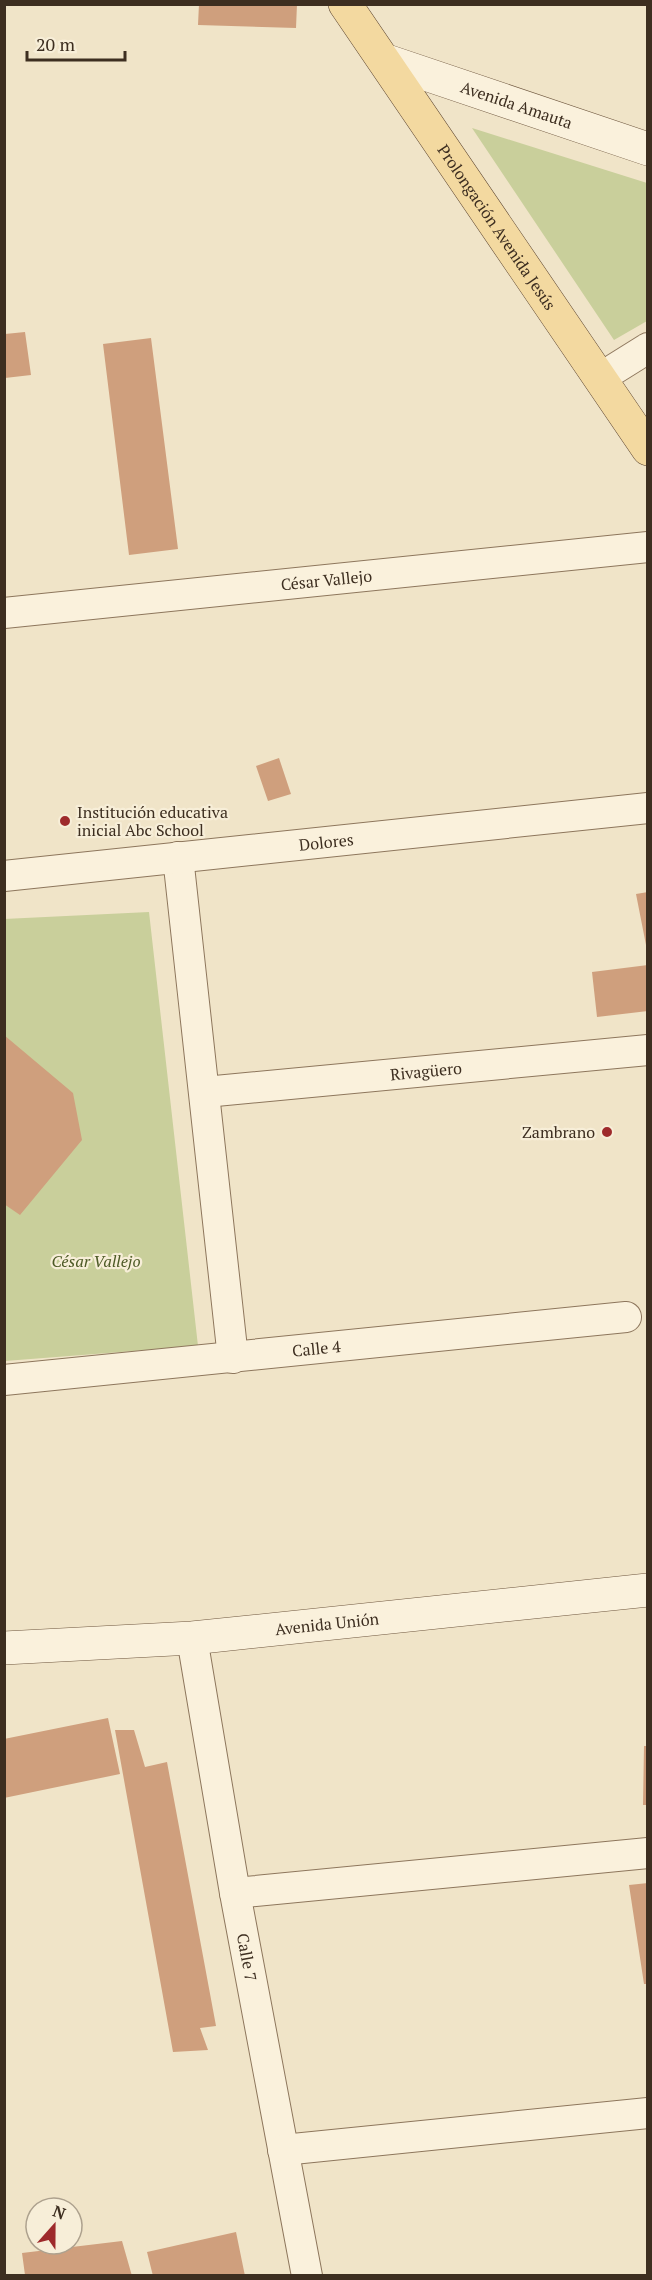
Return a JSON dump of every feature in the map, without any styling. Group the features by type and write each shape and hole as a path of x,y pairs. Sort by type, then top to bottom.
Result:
{"main road":[{"name":"Prolongación Avenida Jesús","path":"345,4 648,449"}],"street":[{"name":"Avenida Amauta","path":"384,60 648,149"},
{"path":"600,378 648,348"},
{"name":"César Vallejo","path":"4,613 648,547"},
{"name":"Dolores","path":"4,876 648,808"},
{"path":"178,857 233,1358"},
{"name":"Rivagüero","path":"205,1092 648,1050"},
{"name":"Calle 4","path":"4,1380 626,1317"},
{"name":"Avenida Unión","path":"4,1648 192,1638 648,1590"},
{"name":"Calle 7","path":"192,1638 235,1893 307,2276"},
{"path":"235,1893 648,1852"},
{"path":"283,2150 648,2113"}],"green space":[{"path":"472,128 647,183 647,321 614,340"},
{"name":"César Vallejo","path":"149,912 198,1346 5,1361 4,919"}],"building":[{"path":"199,4 297,4 296,28 198,25"},
{"path":"25,332 31,375 5,378 5,334"},
{"path":"151,338 178,549 129,555 103,344"},
{"path":"279,758 291,794 268,801 256,766"},
{"path":"648,892 648,945 646,945 636,894"},
{"path":"648,965 648,1011 597,1017 592,972"},
{"path":"4,1035 73,1093 82,1140 20,1215 4,1204"},
{"path":"108,1718 120,1774 4,1798 4,1739"},
{"path":"115,1730 134,1730 145,1767 167,1762 216,2026 200,2028 208,2050 173,2052"},
{"path":"644,1746 648,1746 648,1805 643,1805"},
{"path":"648,1883 648,1984 644,1984 629,1885"},
{"path":"236,2232 245,2276 153,2276 147,2252"},
{"path":"122,2241 132,2276 25,2275 22,2253 24,2256 84,2256 84,2246"}],"place":[{"name":"Institución educativa inicial Abc School","path":"65,821"},
{"name":"Zambrano","path":"607,1132"}]}
